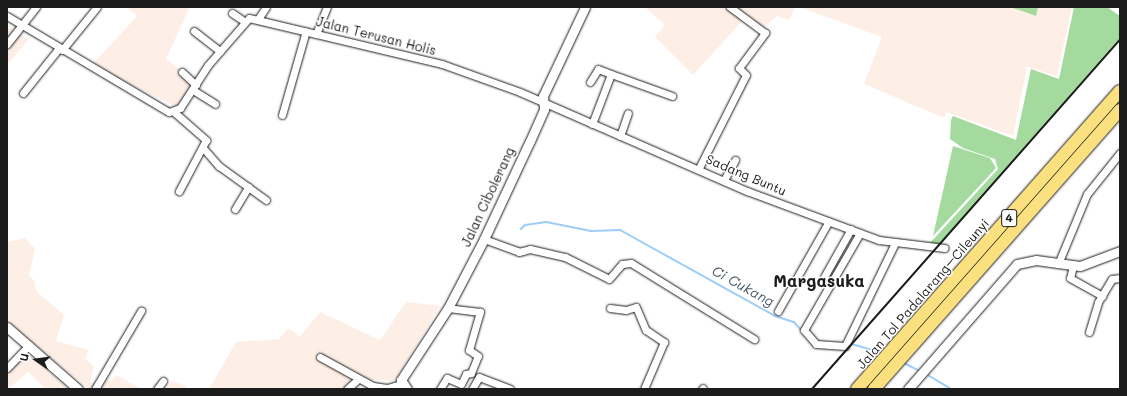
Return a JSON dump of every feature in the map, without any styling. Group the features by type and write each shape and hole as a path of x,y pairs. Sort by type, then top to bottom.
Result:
{"highway":[{"name":"Jalan Tol Padalarang–Cileunyi","path":"874,389 894,367 902,348 1120,91"},
{"name":"Jalan Tol Padalarang–Cileunyi","path":"857,389 883,360 902,348 1037,204 1120,110"},
{"path":"1037,204 1056,191 1120,121"}],"street":[{"path":"7,44 20,25 36,7"},
{"path":"23,93 97,7"},
{"path":"258,19 266,7"},
{"path":"316,34 327,7"},
{"name":"Jalan Cibolerang","path":"404,386 448,308 484,239 538,122 543,102 585,7"},
{"path":"699,168 746,75 739,68 765,33 730,7"},
{"path":"174,112 195,87 220,51 244,21 232,13"},
{"path":"7,16 162,110 174,112 204,136 204,150 179,191"},
{"name":"Jalan Terusan Holis","path":"244,21 258,19 453,66 543,102"},
{"path":"194,31 220,51"},
{"path":"282,115 306,31"},
{"path":"590,82 598,69 672,96"},
{"path":"182,72 195,87 215,104"},
{"path":"592,124 611,74"},
{"name":"Sadang Buntu","path":"543,102 724,180 860,233 894,244 945,248"},
{"path":"620,136 628,113"},
{"path":"204,150 266,200"},
{"path":"1058,264 1087,194 1120,153"},
{"path":"724,180 735,160"},
{"path":"235,209 248,187"},
{"path":"778,311 829,221"},
{"path":"824,277 851,229"},
{"path":"860,233 804,331 816,344 846,342 894,244"},
{"path":"484,239 519,252 530,249 564,257 609,279 622,264 631,262 754,339"},
{"path":"908,389 960,328 1018,264 1036,260 1073,266 1120,251"},
{"path":"1073,266 1070,278 1102,296"},
{"path":"1089,332 1102,296 1112,279 1120,278"},
{"path":"610,308 626,310 636,307 646,330 664,342 644,389"},
{"path":"448,308 480,312 469,350 478,356 471,373"},
{"path":"95,389 140,311"},
{"path":"7,327 78,389"},
{"path":"7,368 29,345"},
{"path":"320,357 357,380 387,388 404,386"},
{"path":"440,389 447,378 461,384 466,374 471,373 510,389"},
{"path":"472,389 479,377"},
{"path":"347,389 357,380"},
{"path":"158,389 163,381"}],"shaded area":[{"path":"127,7 190,7 166,59 195,81 177,107 91,66 137,16"},
{"path":"645,7 795,7 789,20 777,16 759,32 743,20 693,75 655,37 665,25"},
{"path":"799,7 1072,7 1057,76 1027,67 1013,136 946,112 944,118 864,84 882,37"},
{"path":"7,26 28,40 7,65"},
{"path":"25,238 35,249 29,275 35,282 36,291 64,315 56,341 89,350 85,359 94,366 90,382 96,384 102,376 111,382 116,375 142,389 89,389 7,321 7,242"},
{"path":"406,302 440,306 395,381 356,379 359,387 368,389 209,389 236,342 279,339 288,328 300,336 320,312 380,340"},
{"path":"25,352 69,389 46,389 28,372 8,389 7,375"},
{"path":"172,381 186,386 186,389 165,389"}],"green space":[{"path":"1010,7 1038,7 1036,16"},
{"path":"1074,7 1107,7 1120,16 1120,39 938,246 930,243 998,169 995,159 963,148 950,139 951,120 953,116 1016,140 1031,69 1059,79"},
{"path":"953,146 990,158 996,168 933,236"}],"waterway":[{"name":"Ci Cukang","path":"521,229 525,225 546,222 591,231 620,230 775,316 794,322 801,330"},
{"name":"Ci Cukang","path":"848,343 882,353"},
{"name":"Ci Cukang","path":"902,362 920,371"},
{"name":"Ci Cukang","path":"926,374 951,389"}],"railway":[{"path":"812,389 1120,40"}],"district":[{"name":"Margasuka","path":"819,281"}]}
